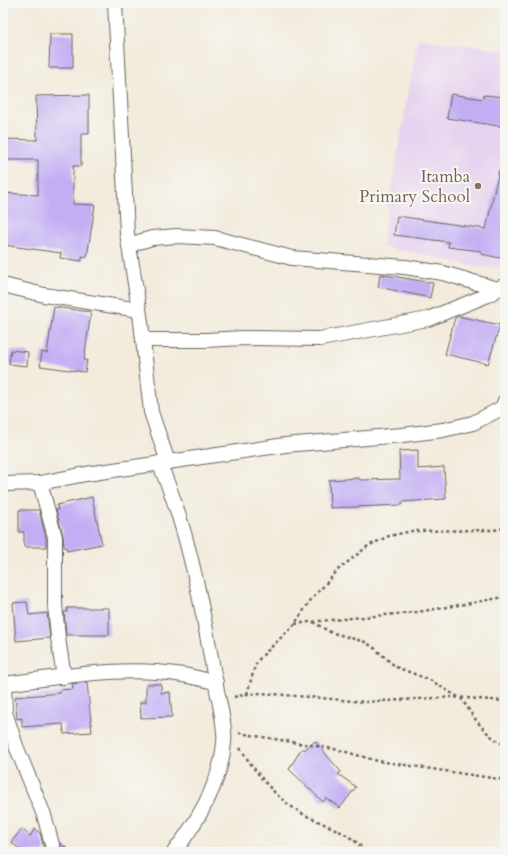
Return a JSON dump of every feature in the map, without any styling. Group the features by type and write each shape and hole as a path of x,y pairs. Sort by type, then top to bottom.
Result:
{"street":[{"path":"115,3 129,245 143,340 151,412 163,463 181,522 198,592 220,706 227,731 217,777 200,813 174,852"},
{"path":"129,245 152,238 177,236 215,238 292,258 398,266 443,273 501,287"},
{"path":"3,285 44,295 139,310"},
{"path":"143,340 206,340 243,338 320,339 428,319 488,295 501,287"},
{"path":"3,484 40,483 285,445 443,430 473,423 502,408 505,401"},
{"path":"40,483 55,537 55,604 64,677"},
{"path":"54,852 44,815 16,746 5,712 4,684 87,674 148,672 182,674 216,682"}],"path":[{"path":"248,694 255,666 260,658 294,624 310,601 339,569 368,546 389,536 412,531 494,530 505,528"},
{"path":"294,624 418,612 505,597"},
{"path":"313,621 330,632 365,642 396,667 430,680 460,698 482,728 505,745"},
{"path":"220,706 236,696 248,694 282,694 366,702 460,698 505,701"},
{"path":"227,731 340,750 378,761 505,780"},
{"path":"227,731 258,775 267,785 295,809 347,836 362,847 365,852"}],"shaded area":[{"name":"Itamba Primary School","path":"418,39 505,50 505,268 478,267 381,246"}],"building":[{"path":"50,34 73,34 73,68 49,68"},
{"path":"451,94 483,99 484,95 505,97 505,127 447,118"},
{"path":"89,95 89,134 81,134 81,166 73,166 73,204 95,205 87,257 82,256 82,261 60,258 61,253 3,245 3,193 38,195 38,160 3,160 4,139 37,140 36,96"},
{"path":"499,170 505,171 505,259 481,254 481,251 448,247 449,242 394,235 397,216 486,229"},
{"path":"380,274 433,283 430,298 378,287"},
{"path":"54,307 91,312 84,360 87,360 85,372 40,366 42,352 47,353"},
{"path":"458,316 500,325 488,364 445,354 455,318"},
{"path":"11,350 28,352 27,366 9,364"},
{"path":"418,450 418,469 444,467 446,499 402,502 402,505 330,508 329,480 359,478 360,480 400,479 399,451"},
{"path":"92,497 102,544 67,551 66,547 64,547 63,535 56,510 58,510 57,505"},
{"path":"19,510 39,510 46,538 46,547 24,547 24,532 19,532"},
{"path":"27,602 29,615 47,613 50,638 16,641 13,603"},
{"path":"67,608 109,608 109,635 66,635 64,612 67,612"},
{"path":"87,682 92,732 64,734 63,724 22,727 22,718 17,719 15,697 60,693 60,690 73,689 72,684"},
{"path":"146,684 161,684 161,693 170,692 172,717 141,718 140,702 146,702"},
{"path":"315,741 341,772 338,774 356,787 340,808 326,798 323,802 289,769 302,748 304,750"},
{"path":"22,829 30,836 35,829 40,833 45,852 23,852 11,842"},
{"path":"60,843 71,852 62,852"}],"place":[{"name":"Itamba Primary School","path":"478,186"}]}
